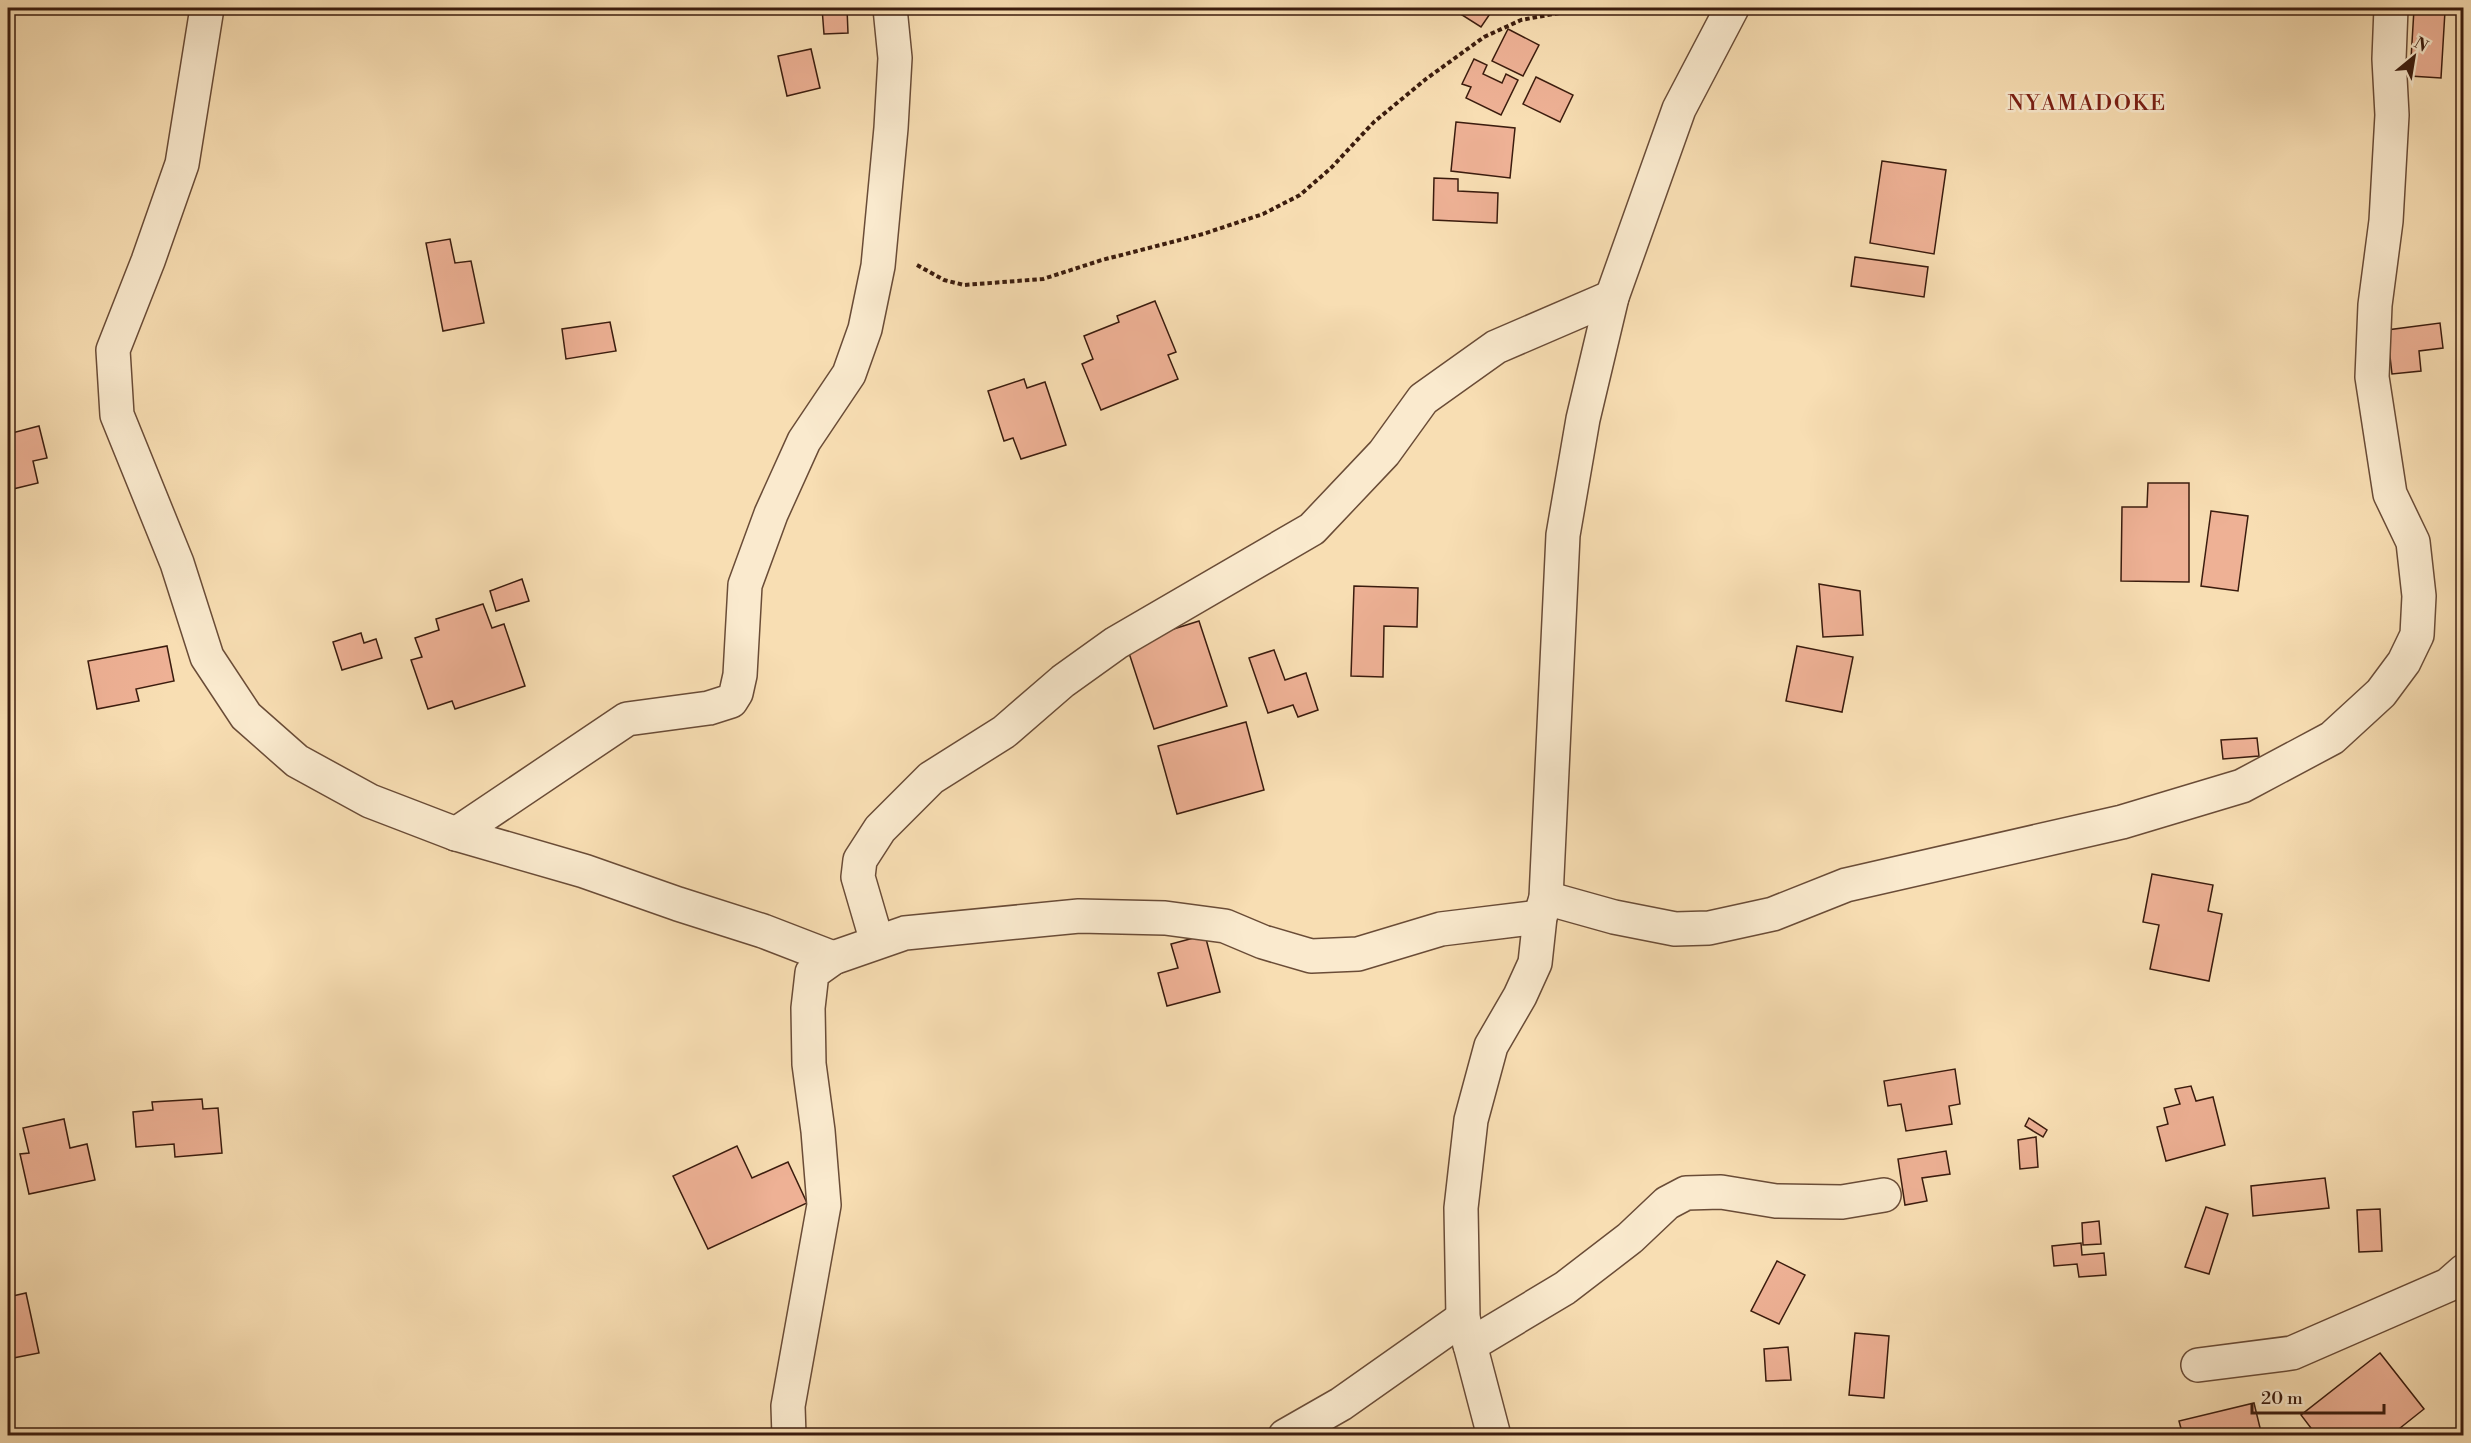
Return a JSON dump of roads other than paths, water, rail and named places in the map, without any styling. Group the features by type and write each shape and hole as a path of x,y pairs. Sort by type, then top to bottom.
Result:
{"street":[{"path":"207,8 182,164 148,261 113,350 117,415 177,563 207,657 246,716 297,762 370,801 456,834 584,871 763,931 833,958"},
{"path":"456,834 627,719 709,708 731,701 736,693 740,675 745,585 771,514 804,441 849,374 865,329 878,266 891,128 895,58 890,8"},
{"path":"1494,1436 1467,1331 1461,1208 1471,1120 1491,1046 1536,963 1543,907 1563,535 1583,419 1612,297 1679,109 1732,8"},
{"path":"789,1436 788,1406 824,1204 818,1131 809,1064 808,1008 813,973 833,958 905,933 1079,916 1165,918 1225,926 1263,942 1311,956 1358,954 1442,929 1543,907 1614,917 1675,929 1709,928 1773,914 1846,885 2122,822 2242,786 2332,738 2381,693 2404,662 2417,635 2419,596 2414,542 2390,494 2372,377 2375,305 2386,221 2392,115 2389,59 2391,8"},
{"path":"877,942 858,877 860,860 880,830 931,778 1004,732 1063,681 1116,643 1312,529 1384,453 1423,399 1496,347 1612,297"},
{"path":"1285,1436 1467,1331 1565,1288 1630,1238 1667,1203 1686,1193 1721,1192 1776,1200 1842,1202 1884,1195"},
{"path":"2198,1365 2292,1353 2448,1285 2463,1271"}],"district":[{"name":"NYAMADOKE","path":"2087,102"}]}
